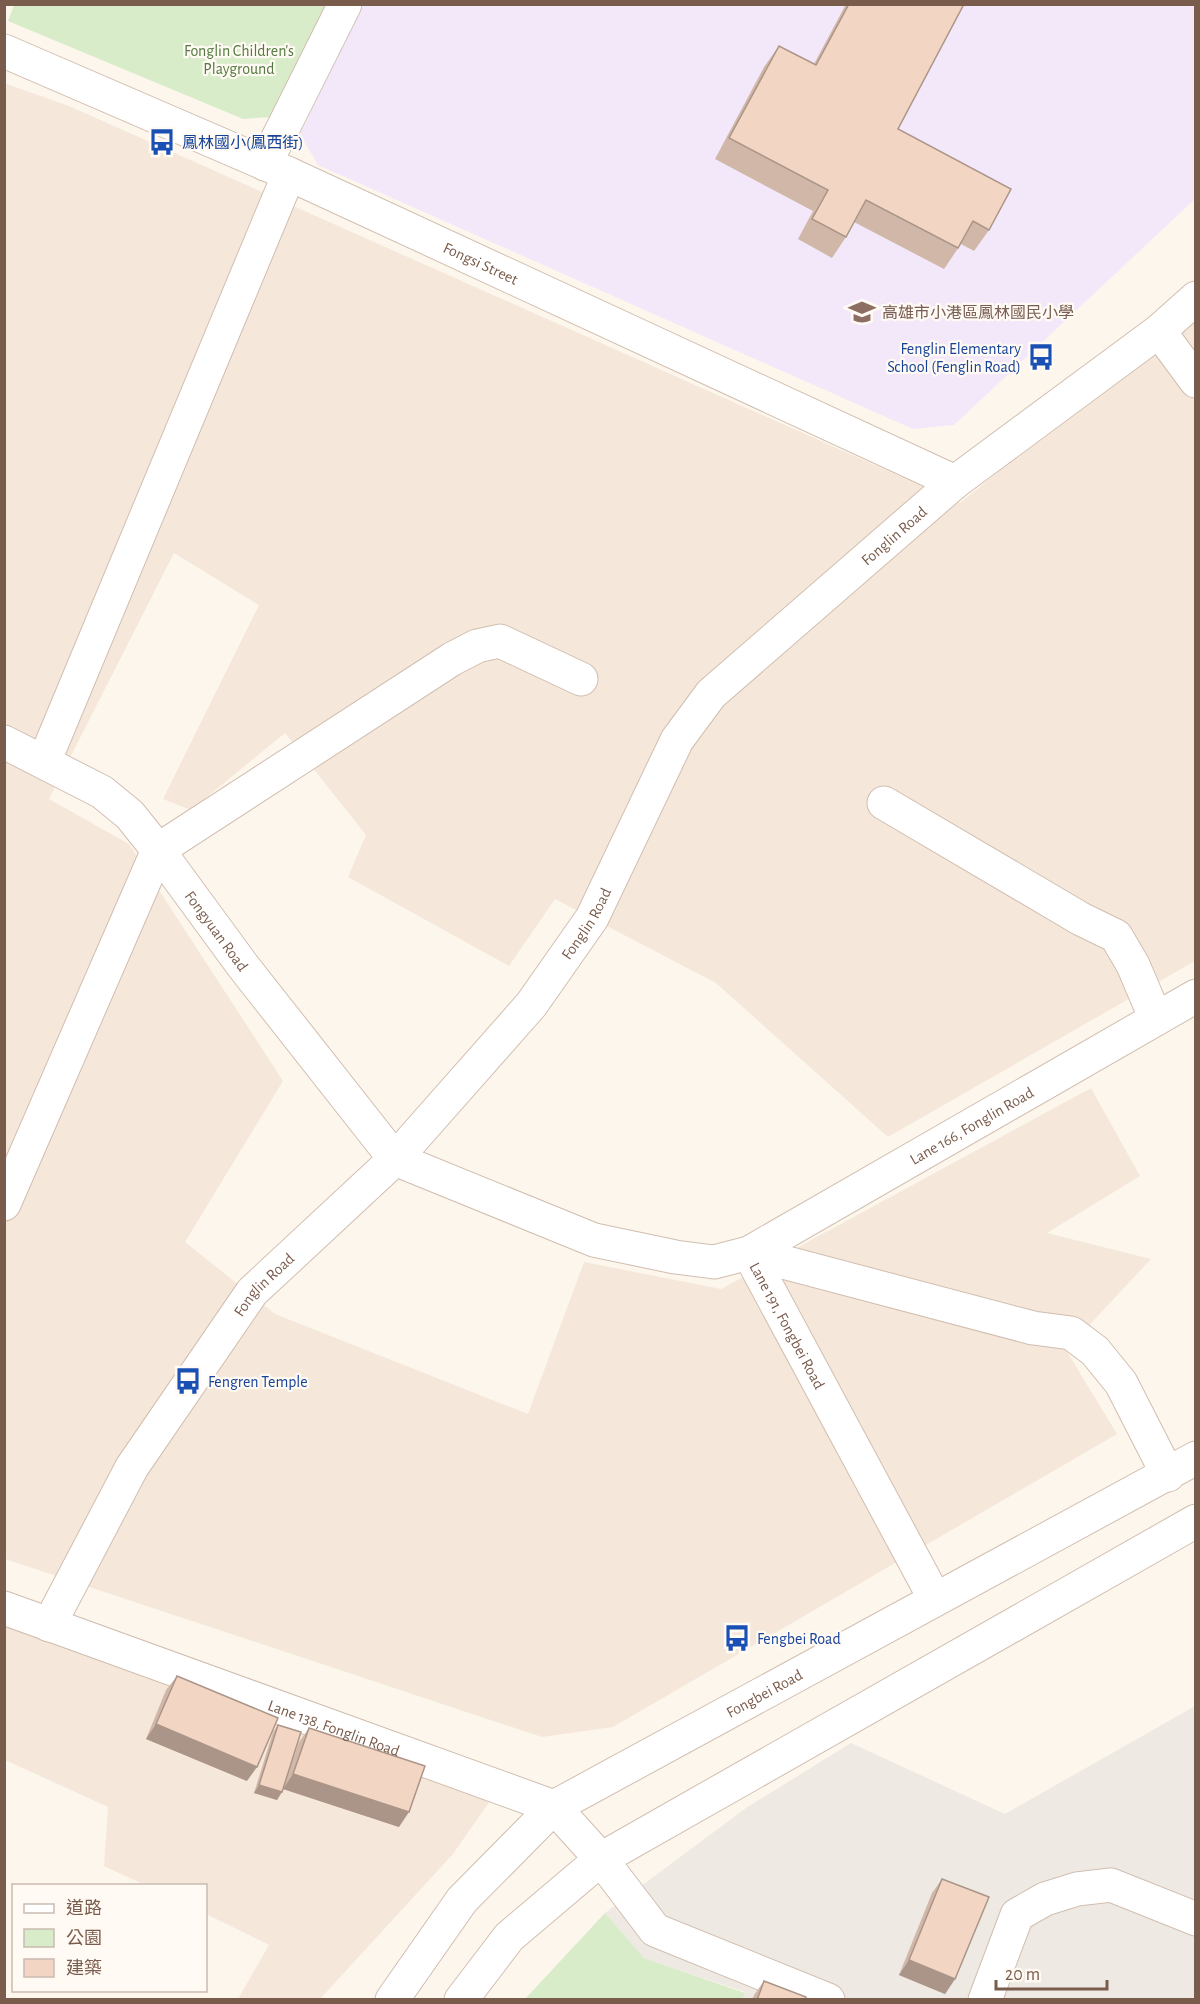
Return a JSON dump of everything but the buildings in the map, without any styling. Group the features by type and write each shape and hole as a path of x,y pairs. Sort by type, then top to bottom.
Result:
{"street":[{"path":"44,762 277,169 345,4"},
{"name":"Fongsi Street","path":"4,51 277,169 955,482"},
{"name":"Fonglin Road","path":"49,1625 132,1467 252,1292 395,1159 531,1005 592,918 676,740 711,694 955,482 1159,331 1196,298"},
{"path":"1159,331 1196,381"},
{"path":"4,1204 158,850 452,659 477,646 500,641 581,679"},
{"name":"Fongyuan Road","path":"4,742 102,792 130,815 243,966 395,1159"},
{"path":"884,803 1081,919 1116,936 1132,965 1156,1019"},
{"name":"Lane 166, Fonglin Road","path":"749,1253 1196,996"},
{"name":"Lane 191, Fongbei Road","path":"395,1159 594,1240 675,1257 714,1262 749,1253 935,1599"},
{"path":"749,1253 1033,1328 1071,1333 1095,1351 1121,1383 1168,1475"},
{"name":"Fongbei Road","path":"392,2000 462,1900 554,1807 1196,1458"},
{"path":"461,2000 509,1937 601,1859 1196,1521"},
{"name":"Lane 138, Fonglin Road","path":"4,1608 554,1807 601,1859 655,1930 828,2000"},
{"path":"985,2000 1017,1915 1045,1899 1077,1889 1111,1885 1196,1919"}],"shaded area":[{"name":"高雄市小港區鳳林國民小學","path":"363,5 1195,5 1195,199 954,425 913,429 318,165 300,134"},
{"path":"4,83 69,106 960,503 1195,313 1195,961 888,1137 716,983 555,899 509,966 348,877 366,835 285,733 191,810 163,799 259,605 174,553 49,799 129,844 283,1081 185,1242 275,1314 528,1414 584,1262 721,1289 1091,1088 1140,1176 1047,1233 1151,1259 1066,1350 1117,1434 613,1727 542,1737 5,1559"},
{"path":"5,1626 424,1766 492,1798 453,1854 320,1999 238,1999 269,1945 207,1914 207,1884 143,1884 104,1866 108,1807 5,1760"},
{"path":"1195,1706 1195,1999 743,1999 745,1992 643,1958 605,1913 746,1808 851,1743 1005,1814"}],"green space":[{"name":"Fonglin Children's Playground","path":"14,5 329,5 271,117 243,119 8,21"},
{"path":"605,1913 644,1958 745,1993 743,1999 525,1999"}],"place":[{"name":"鳳林國小(鳳西街)","path":"162,142"},
{"name":"高雄市小港區鳳林國民小學","path":"862,312"},
{"name":"Fenglin Elementary School (Fenglin Road)","path":"1041,357"},
{"name":"Fengren Temple","path":"188,1381"},
{"name":"Fengbei Road","path":"737,1638"}]}
